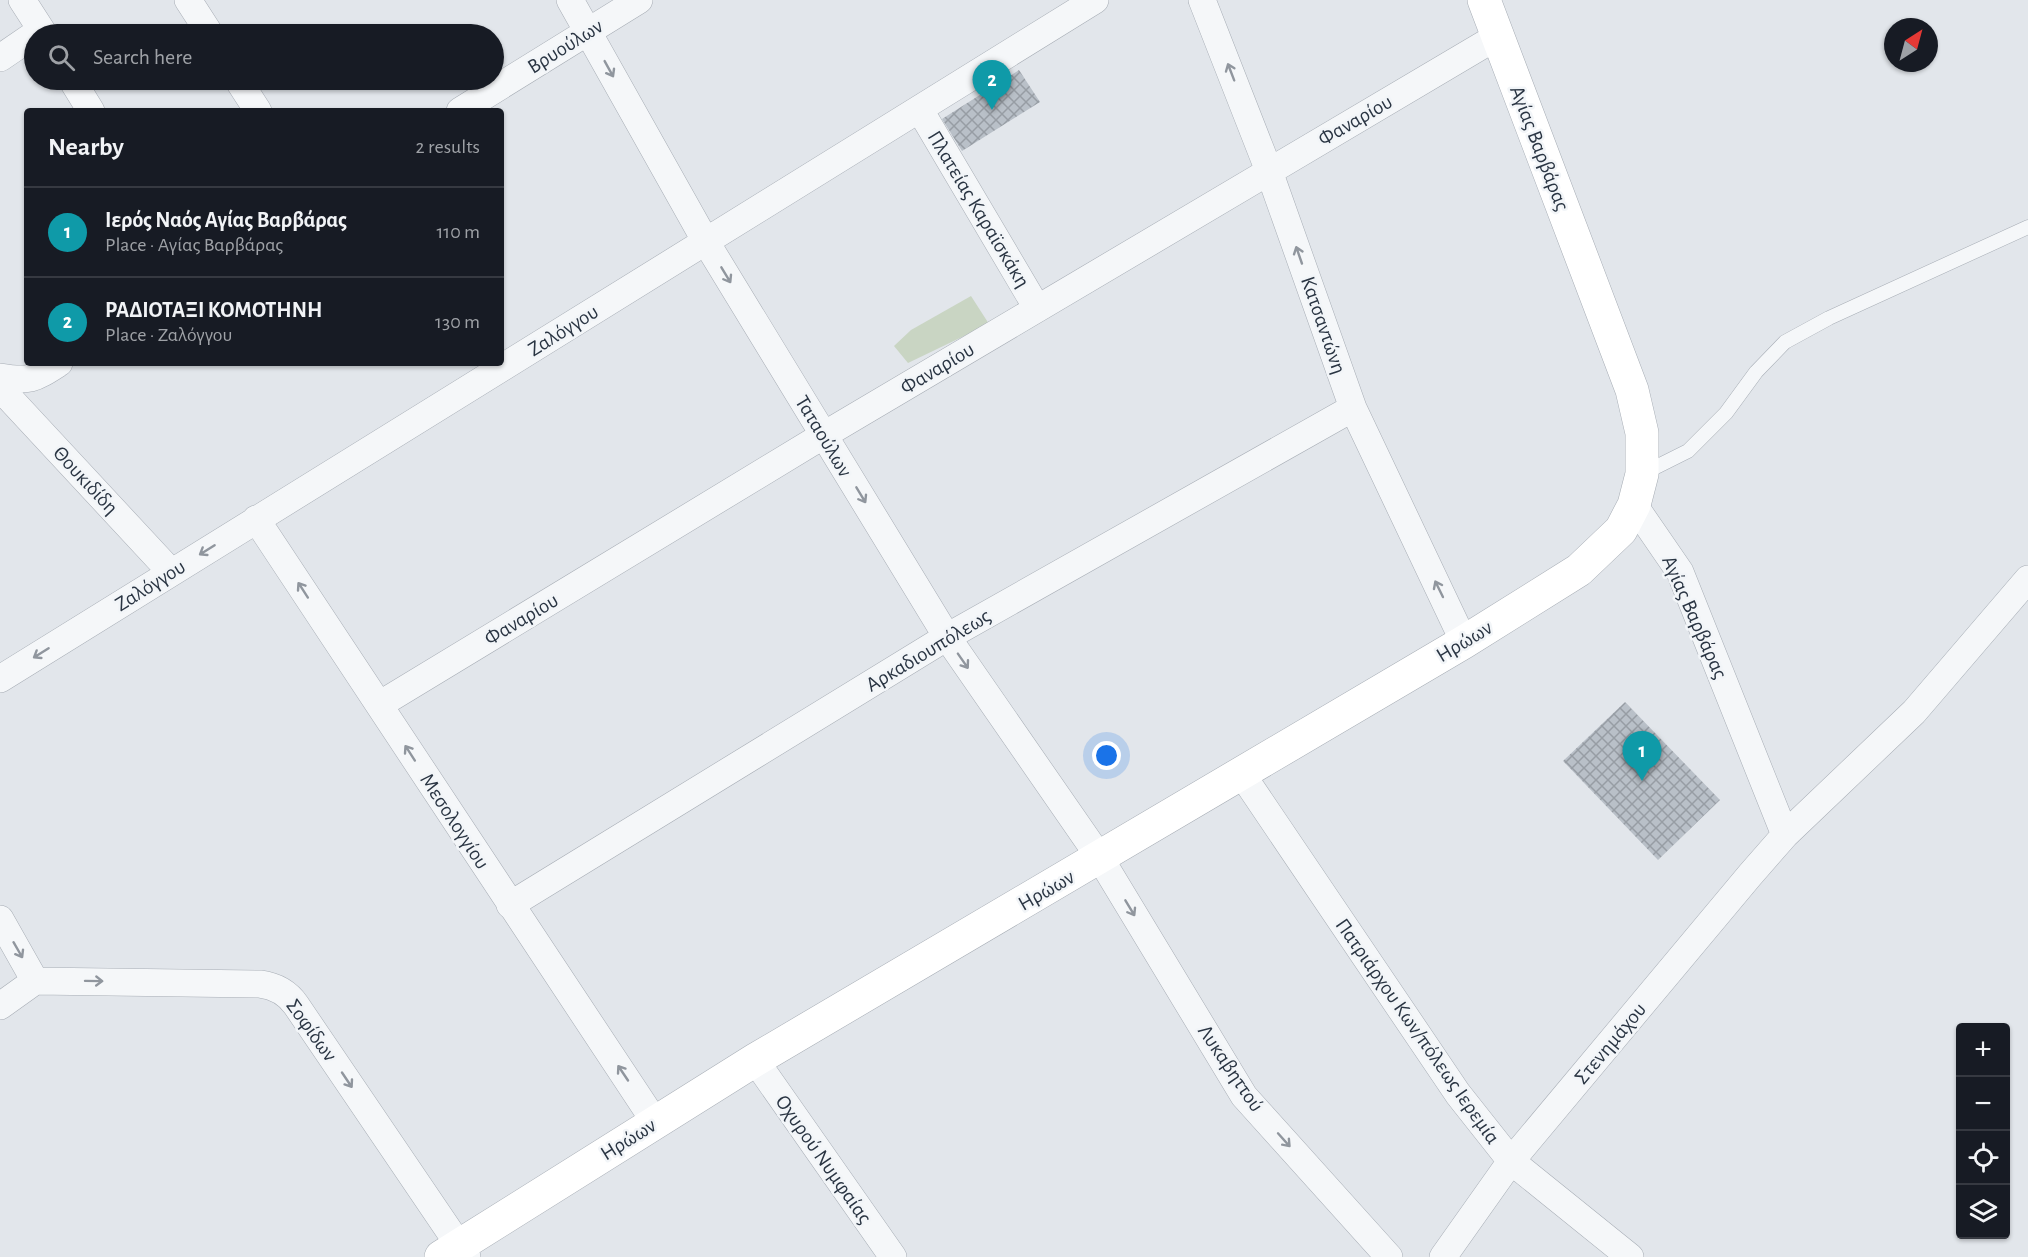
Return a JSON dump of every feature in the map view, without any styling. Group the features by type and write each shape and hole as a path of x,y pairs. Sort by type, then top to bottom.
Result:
{"main road":[{"name":"Αγίας Βαρβάρας","path":"1484,0 1632,390 1642,433 1642,474 1634,505"},
{"name":"Ηρώων","path":"456,1253 655,1122 755,1060 1464,642 1579,570 1621,530 1634,505"}],"street":[{"path":"22,0 37,24"},
{"path":"188,0 204,24"},
{"name":"Ταταούλων","path":"570,0 706,242 947,637 1100,858"},
{"name":"Βρυούλων","path":"504,84 639,0"},
{"name":"Ζαλόγγου","path":"0,679 920,111 1095,0"},
{"name":"Κατσαντώνη","path":"1202,0 1269,171 1353,408 1464,642"},
{"name":"Φαναρίου","path":"379,705 824,435 1498,36"},
{"path":"0,58 24,43"},
{"path":"78,90 89,108"},
{"path":"244,90 256,108"},
{"name":"Βρυούλων","path":"465,108 494,90"},
{"name":"Πλατείας Καραϊσκάκη","path":"920,111 1037,308"},
{"path":"0,377 21,381 32,379 54,366"},
{"name":"Θουκιδίδη","path":"0,388 171,572"},
{"name":"Αρκαδιουπόλεως","path":"510,905 947,637 1353,408"},
{"name":"Αγίας Βαρβάρας","path":"1634,505 1680,572 1785,835"},
{"name":"Μεσολογγίου","path":"256,519 655,1122"},
{"path":"1785,835 1914,712 2028,579"},
{"name":"Πατριάρχου Κων/πόλεως Ιερεμία","path":"1241,773 1458,1094 1511,1161 1630,1257"},
{"name":"Στενημάχου","path":"1443,1257 1511,1161 1785,835"},
{"name":"Λυκαβηττού","path":"1100,858 1244,1096 1389,1257"},
{"path":"0,919 35,981 0,1006"},
{"name":"Σοφίδων","path":"35,981 260,984 284,992 296,1005 456,1253"},
{"name":"Οχυρού Νυμφαίας","path":"755,1060 893,1257"}],"lane":[{"path":"1642,474 1688,451 1726,413 1756,372 1785,342 1829,318 2028,226"}],"green space":[{"path":"971,296 989,324 908,363 894,346 911,330"}],"building":[{"path":"1019,70 1040,102 962,151 942,119"},
{"path":"1625,702 1720,800 1658,860 1563,761"}],"place":[{"name":"ΡΑΔΙΟΤΑΞΙ ΚΟΜΟΤΗΝΗ","path":"992,110"},
{"name":"Ιερός Ναός Αγίας Βαρβάρας","path":"1642,781"}]}
